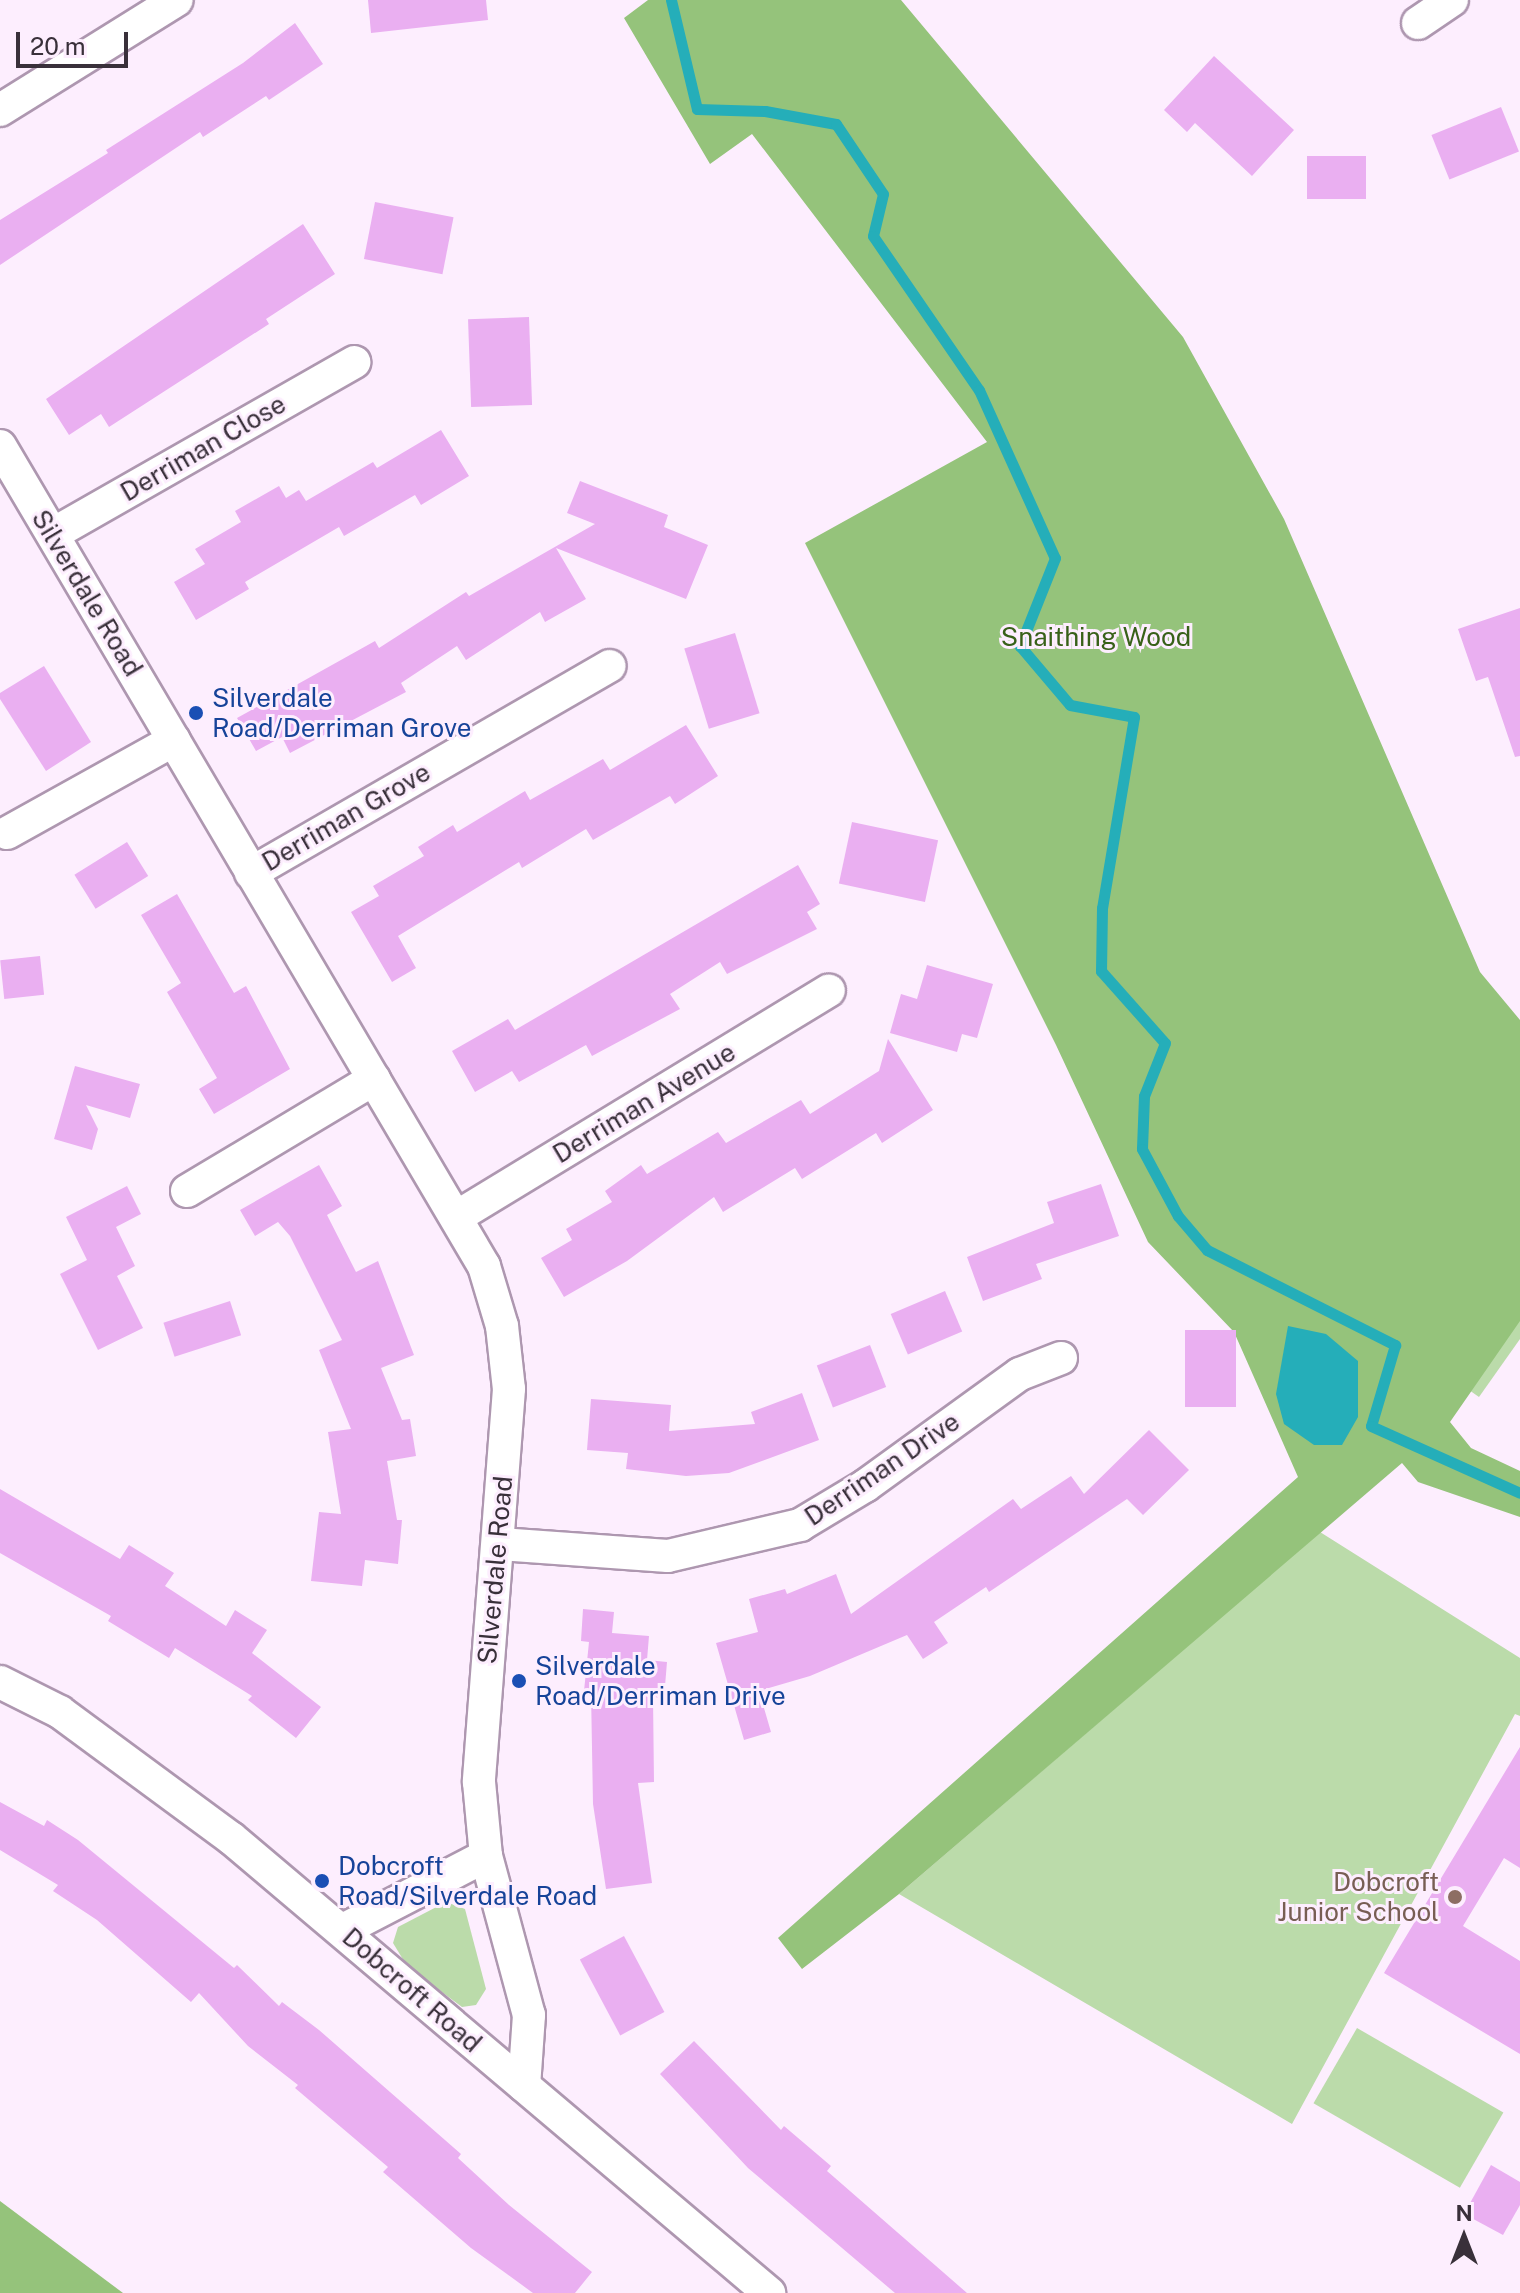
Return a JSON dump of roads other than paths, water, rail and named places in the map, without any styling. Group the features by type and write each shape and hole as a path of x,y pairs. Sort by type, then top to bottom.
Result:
{"street":[{"path":"0,110 177,0"},
{"path":"1418,23 1452,0"},
{"name":"Derriman Close","path":"53,534 354,362"},
{"name":"Silverdale Road","path":"0,446 251,873 458,1216 484,1266 502,1326 509,1389 500,1544 479,1782 486,1856 529,2015 524,2086"},
{"name":"Derriman Grove","path":"251,873 609,666"},
{"path":"7,833 174,740"},
{"name":"Derriman Avenue","path":"458,1216 829,990"},
{"path":"187,1191 374,1079"},
{"name":"Derriman Drive","path":"500,1544 668,1556 725,1546 800,1525 865,1486 1020,1374 1061,1358"},
{"name":"Dobcroft Road","path":"0,1682 60,1712 157,1781 343,1930 769,2293"},
{"path":"343,1930 486,1856"}],"water":[{"path":"1288,1326 1326,1334 1358,1361 1358,1417 1342,1445 1314,1445 1284,1424 1276,1394"}],"waterway":[{"path":"671,0 697,109 765,111 836,124 883,194 873,236 979,390 1055,558 1020,646 1070,705 1134,717 1102,908 1101,971 1165,1043 1144,1096 1142,1149 1178,1216 1207,1250 1395,1345 1371,1426 1520,1493"}],"place":[{"name":"Silverdale Road/Derriman Grove","path":"196,713"},
{"name":"Silverdale Road/Derriman Drive","path":"519,1681"},
{"name":"Dobcroft Road/Silverdale Road","path":"322,1881"},
{"name":"Dobcroft Junior School","path":"1455,1897"}],"park label":[{"name":"Snaithing Wood","path":"1096,637"}]}
